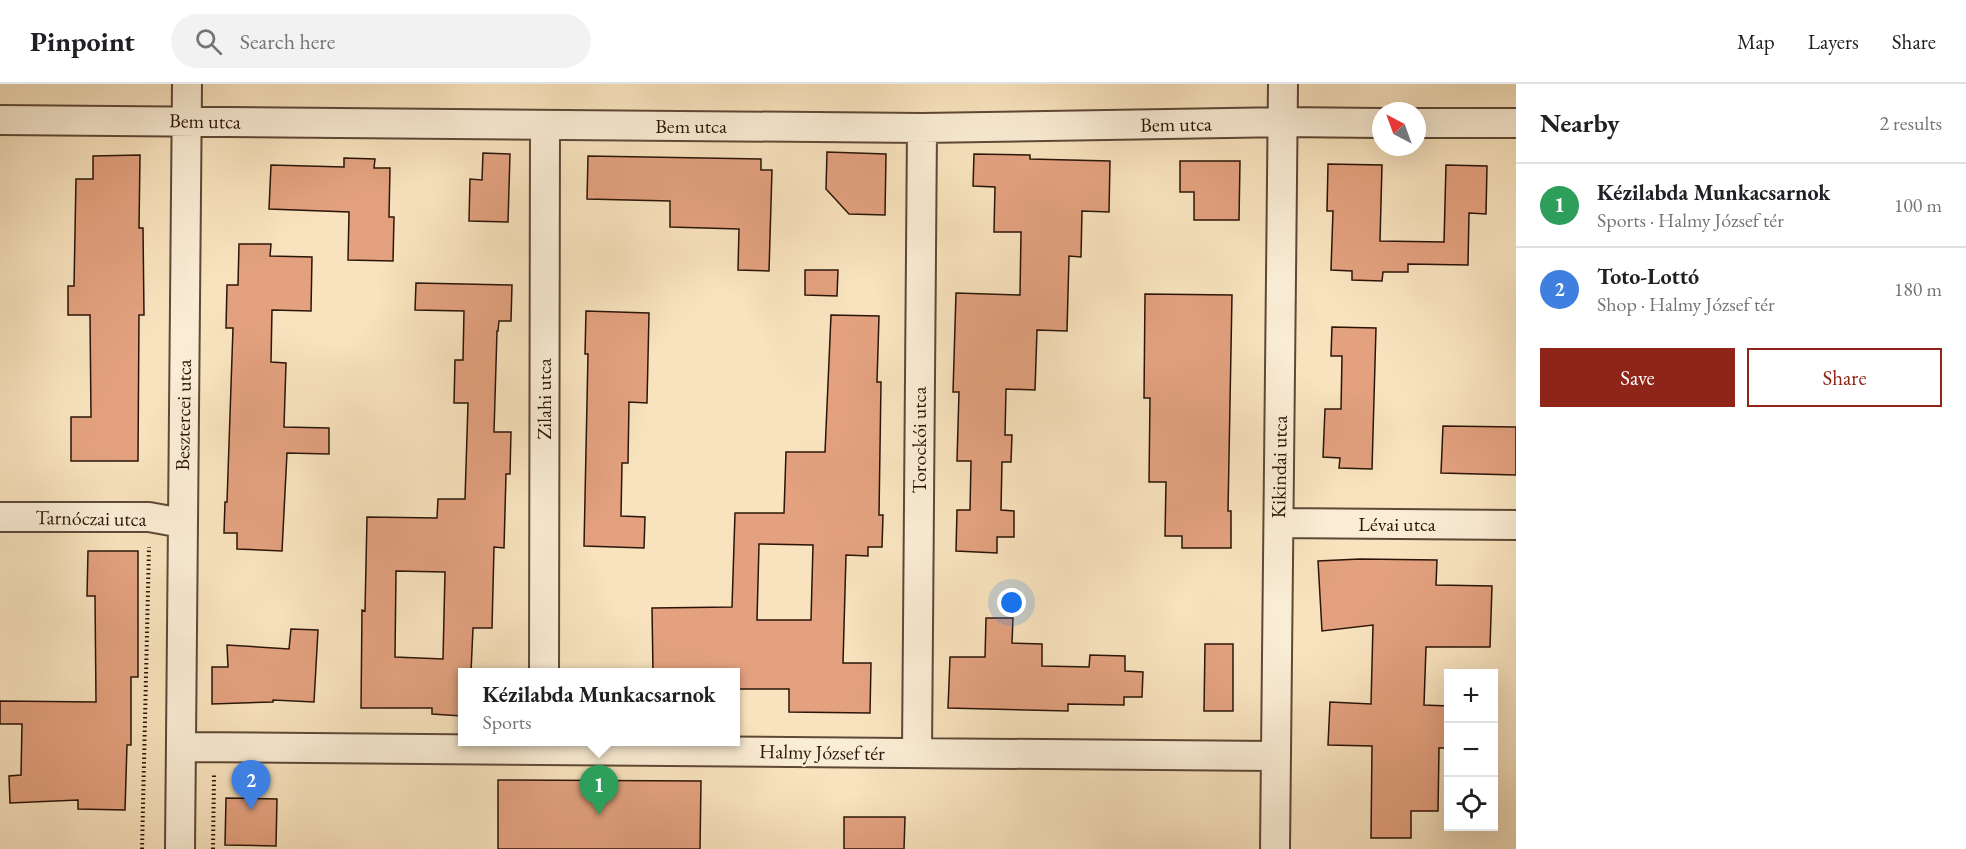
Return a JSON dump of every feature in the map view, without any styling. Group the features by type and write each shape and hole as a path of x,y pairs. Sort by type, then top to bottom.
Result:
{"street":[{"name":"Besztercei utca","path":"181,747 187,84"},
{"name":"Kikindai utca","path":"1275,849 1283,84"},
{"name":"Bem utca","path":"0,120 922,128 1283,122 1372,123"},
{"path":"1426,123 1516,123"},
{"name":"Zilahi utca","path":"544,668 545,125"},
{"name":"Torockói utca","path":"917,753 922,128"},
{"name":"Tarnóczai utca","path":"0,517 149,517 182,523"},
{"name":"Lévai utca","path":"1279,523 1516,525"},
{"name":"Halmy József tér","path":"181,747 543,746 917,753 1276,756"},
{"path":"180,849 181,747"}],"path":[{"path":"142,849 149,517"},
{"path":"213,775 213,849"}],"building":[{"path":"827,152 886,154 885,215 849,214 826,189"},
{"path":"483,153 510,154 508,222 469,221 470,179 482,180"},
{"path":"974,154 1030,155 1030,159 1110,161 1109,212 1082,211 1081,257 1069,256 1067,331 1037,330 1035,390 1006,389 1005,435 1012,435 1011,462 1002,462 1001,510 1014,511 1014,537 997,537 997,553 956,551 957,510 970,510 971,461 957,461 959,392 953,392 956,293 1020,295 1021,232 994,232 995,187 973,186"},
{"path":"140,155 139,228 143,228 144,315 139,315 138,461 71,461 71,417 91,417 90,315 68,315 68,286 74,286 76,179 93,179 93,156"},
{"path":"588,156 761,159 761,170 772,170 769,271 738,270 739,229 670,227 670,201 587,199"},
{"path":"344,158 375,159 374,168 390,168 389,217 394,217 393,261 348,260 349,212 269,209 271,165 344,167"},
{"path":"1180,161 1240,161 1239,220 1194,220 1194,192 1180,192"},
{"path":"1328,164 1382,165 1380,241 1444,242 1446,165 1487,166 1486,214 1469,213 1468,265 1408,264 1408,272 1383,272 1382,281 1352,280 1352,271 1331,270 1333,211 1327,211"},
{"path":"239,244 271,244 270,256 312,257 311,311 272,310 271,362 286,363 284,427 329,428 329,454 287,453 282,551 237,549 237,533 224,533 233,328 226,328 227,285 238,285"},
{"path":"805,270 838,270 837,296 805,295"},
{"path":"416,283 512,285 511,321 499,321 497,331 494,432 511,432 510,474 506,474 504,548 494,547 492,628 473,628 471,668 458,668 458,716 432,714 432,708 361,708 362,610 365,611 367,517 437,518 438,499 465,499 468,403 454,403 455,360 463,360 464,311 415,310","holes":["396,571 445,572 443,659 395,657"]},
{"path":"1145,294 1232,295 1228,511 1231,511 1231,548 1182,548 1182,536 1165,536 1166,482 1149,482 1150,398 1144,398"},
{"path":"586,311 649,313 647,403 629,402 628,463 622,463 621,516 645,517 644,548 584,546 588,354 585,354"},
{"path":"831,315 879,316 877,382 881,382 879,515 883,515 882,547 868,547 868,556 846,555 843,663 871,663 870,713 789,712 789,689 740,689 740,668 653,668 652,608 732,607 735,513 784,513 786,452 825,452","holes":["759,544 813,545 811,620 757,620"]},
{"path":"1332,327 1376,328 1372,469 1339,468 1340,458 1323,457 1325,409 1341,409 1342,356 1331,356"},
{"path":"1443,426 1516,427 1516,475 1441,473"},
{"path":"88,551 138,551 138,677 131,677 131,745 127,745 125,810 78,809 78,800 10,803 9,776 21,775 22,724 0,724 0,701 96,702 95,596 87,596"},
{"path":"1437,560 1436,585 1492,586 1490,647 1426,647 1424,705 1444,706 1444,748 1439,748 1438,811 1411,811 1411,838 1371,838 1372,746 1328,745 1330,702 1371,704 1373,625 1322,631 1318,561"},
{"path":"986,618 1013,618 1012,643 1042,644 1042,666 1089,667 1090,655 1125,656 1125,671 1143,672 1142,697 1124,697 1124,705 1068,704 1068,711 948,708 950,657 985,657"},
{"path":"291,629 318,630 314,702 273,700 273,702 212,704 212,667 228,667 227,645 289,649"},
{"path":"1205,644 1233,644 1233,711 1204,711"},
{"path":"498,780 701,781 700,849 498,849"},
{"path":"226,798 277,799 276,846 225,845"},
{"path":"844,817 905,817 904,849 844,849"}],"place":[{"name":"Toto-Lottó","path":"251,810"},
{"name":"Kézilabda Munkacsarnok","path":"599,815"}]}
